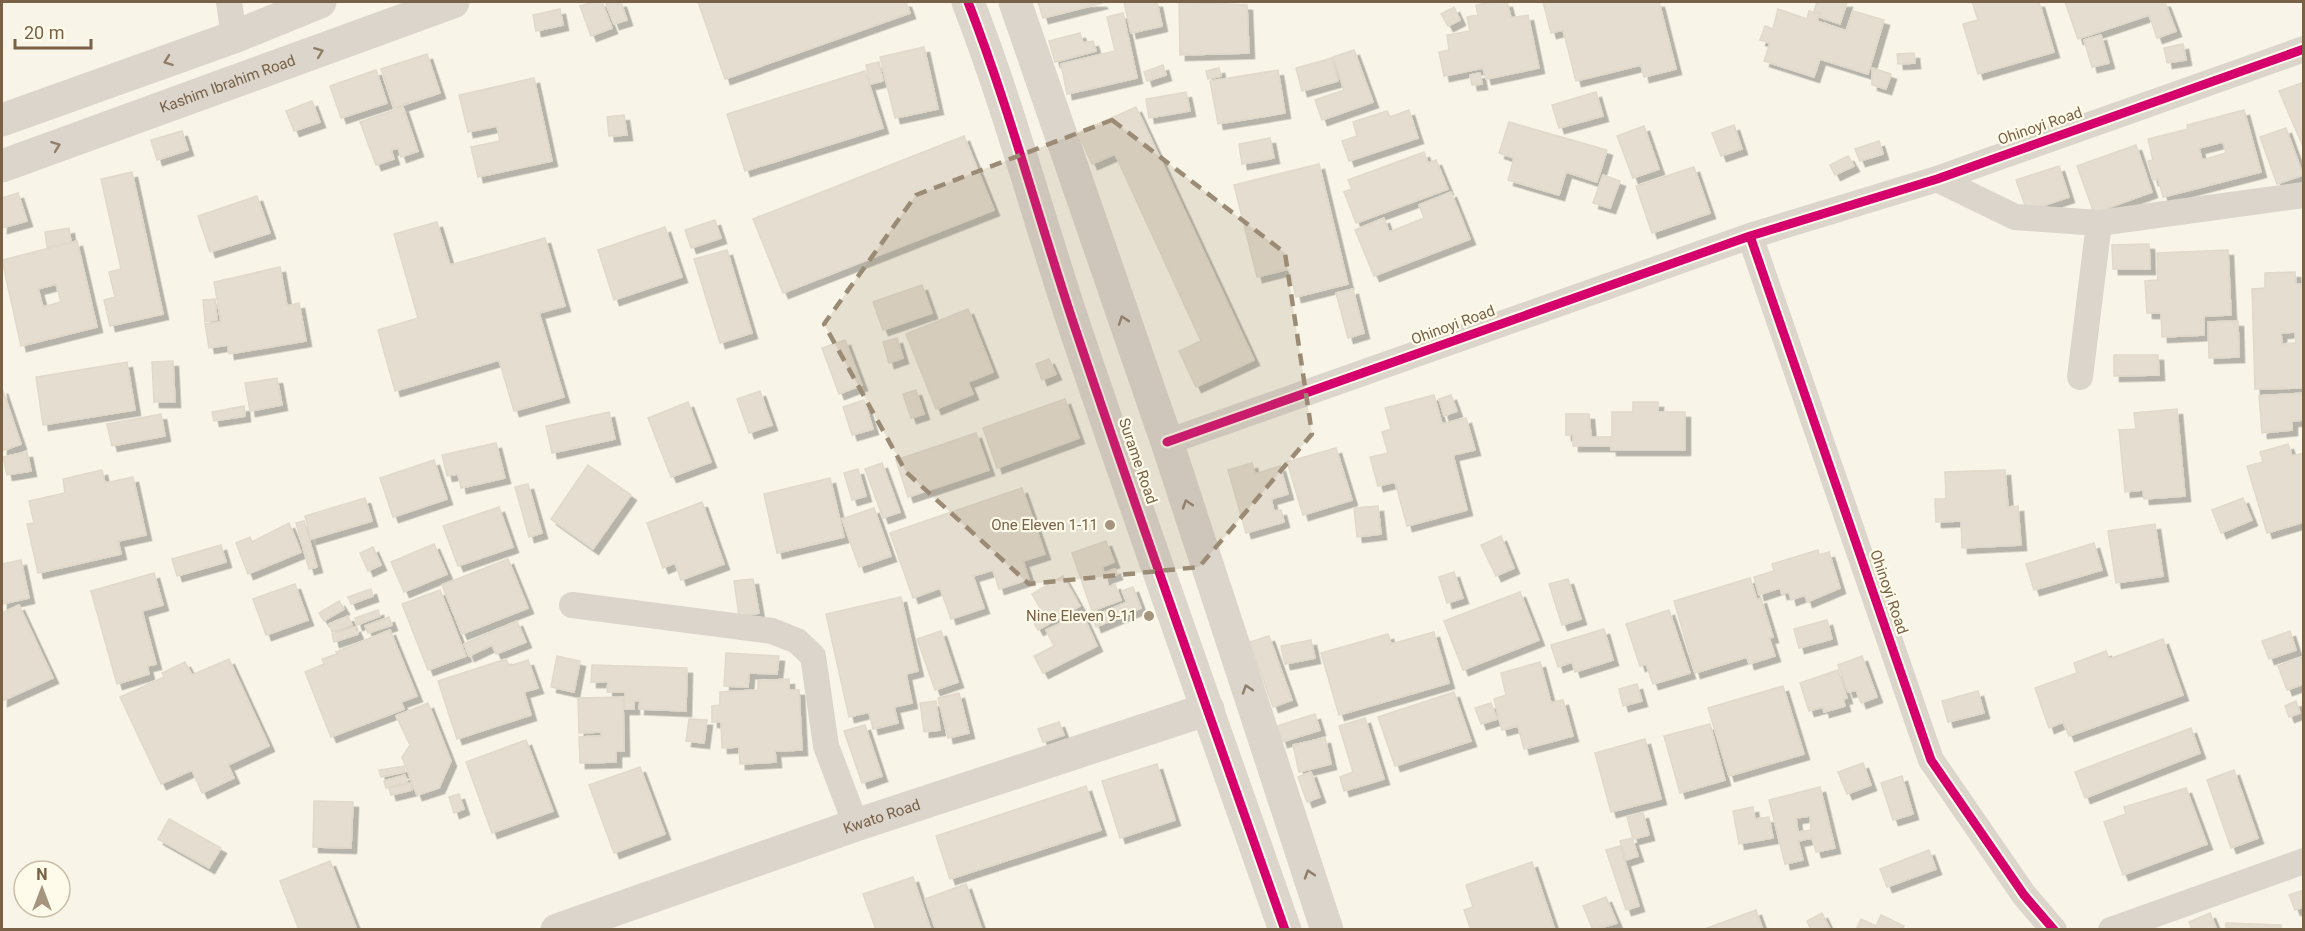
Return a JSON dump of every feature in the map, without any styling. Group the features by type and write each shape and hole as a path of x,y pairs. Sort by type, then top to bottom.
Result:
{"street":[{"path":"229,2 234,37"},
{"path":"2,120 234,37 313,2"},
{"name":"Kashim Ibrahim Road","path":"2,166 453,2"},
{"name":"Surame Road","path":"968,2 1007,113 1041,228 1077,335 1285,930"},
{"path":"1015,2 1167,442 1328,930"},
{"name":"Ohinoyi Road","path":"1167,442 1750,236 1937,179 2304,49"},
{"path":"1937,179 2015,217 2099,223 2304,195"},
{"path":"2080,377 2099,223"},
{"name":"Ohinoyi Road","path":"1750,236 1931,760 2024,895 2054,930"},
{"path":"572,605 772,632 797,641 813,656 826,746 856,825"},
{"name":"Kwato Road","path":"557,930 856,825 1208,709"},
{"path":"2111,930 2304,861"}],"highlighted area":[{"path":"1112,120 1285,253 1312,434 1199,567 1029,584 906,472 824,324 916,195"}],"building":[{"path":"602,2 612,28 591,36 580,6"},
{"path":"621,2 627,20 614,24 606,4"},
{"path":"698,2 906,2 910,13 725,79"},
{"path":"1038,2 1101,2 1102,3 1043,18"},
{"path":"1124,2 1157,2 1162,26 1131,33"},
{"path":"1179,2 1247,5 1249,53 1180,55"},
{"path":"1507,2 1511,18 1528,15 1539,68 1486,79 1483,68 1444,76 1439,52 1449,50 1447,35 1470,31 1467,17 1478,15 1476,5"},
{"path":"1543,2 1659,2 1676,69 1644,77 1641,65 1576,81 1563,30 1551,33"},
{"path":"1817,2 1847,2 1840,24 1820,17 1821,13 1814,11"},
{"path":"1972,2 2039,2 2054,52 1978,74 1963,24 1978,20"},
{"path":"2065,2 2165,2 2176,31 2157,38 2149,15 2078,39"},
{"path":"1454,7 1460,20 1448,26 1441,14"},
{"path":"560,9 563,25 536,31 533,15"},
{"path":"1778,9 1807,19 1809,11 1819,14 1817,21 1846,31 1853,11 1884,20 1868,74 1820,59 1814,77 1764,61 1770,43 1760,40 1765,26 1773,29"},
{"path":"1123,13 1137,78 1067,94 1061,64 1115,51 1107,17"},
{"path":"1080,33 1083,43 1093,41 1096,51 1055,62 1049,41"},
{"path":"2101,35 2109,63 2092,67 2084,40"},
{"path":"2183,44 2186,60 2167,63 2164,48"},
{"path":"924,47 938,109 895,118 880,57"},
{"path":"1354,50 1373,102 1322,120 1315,100 1344,90 1333,57"},
{"path":"1914,53 1915,63 1898,64 1897,54"},
{"path":"427,54 440,93 394,108 381,69"},
{"path":"1332,58 1338,81 1302,91 1296,68"},
{"path":"879,62 883,81 870,84 866,65"},
{"path":"1163,65 1166,75 1147,81 1144,72"},
{"path":"1219,68 1221,76 1208,79 1206,71"},
{"path":"1872,68 1891,74 1886,89 1872,85"},
{"path":"376,70 387,103 341,118 330,86"},
{"path":"1278,70 1285,113 1218,124 1210,81"},
{"path":"865,71 883,128 745,171 727,114"},
{"path":"1480,73 1482,84 1472,85 1470,75"},
{"path":"534,78 552,161 478,177 471,147 500,141 497,126 468,132 459,95"},
{"path":"2304,82 2304,149 2279,91"},
{"path":"1186,92 1190,111 1149,118 1146,99"},
{"path":"1596,92 1603,116 1559,128 1552,105"},
{"path":"312,101 320,122 294,131 286,111"},
{"path":"403,107 418,151 401,157 398,148 391,150 394,159 376,165 360,122"},
{"path":"1136,107 1254,360 1196,387 1179,351 1201,341 1115,154 1092,164 1078,133"},
{"path":"1409,110 1418,138 1349,161 1342,141 1357,136 1353,122 1387,111 1390,117"},
{"path":"2244,110 2261,172 2163,197 2158,178 2153,180 2148,161 2153,160 2148,139 2188,129 2187,125","holes":["2223,142 2226,153 2202,160 2199,148"]},
{"path":"624,115 627,135 609,136 607,117"},
{"path":"1509,122 1607,150 1597,182 1566,172 1559,195 1508,180 1514,158 1499,153"},
{"path":"1734,125 1742,149 1721,156 1712,133"},
{"path":"1644,126 1659,169 1633,178 1617,136"},
{"path":"2286,128 2303,175 2277,184 2260,137"},
{"path":"182,131 188,150 157,160 151,140"},
{"path":"964,136 994,210 783,293 753,219"},
{"path":"1270,138 1274,158 1242,164 1239,144"},
{"path":"1879,141 1883,154 1860,161 1855,149"},
{"path":"2136,145 2152,192 2094,213 2077,166"},
{"path":"1424,152 1428,163 1436,160 1448,189 1356,223 1344,192 1352,189 1348,180"},
{"path":"1848,156 1854,166 1835,175 1830,165"},
{"path":"1319,164 1348,284 1296,297 1289,269 1257,277 1234,185"},
{"path":"2059,166 2069,197 2027,211 2016,180"},
{"path":"1694,167 1710,213 1652,233 1636,186"},
{"path":"132,172 163,314 110,326 104,300 115,297 109,272 121,269 101,179"},
{"path":"1603,175 1620,181 1610,208 1593,203"},
{"path":"1451,192 1470,239 1374,276 1355,230 1384,218 1389,232 1424,218 1419,205"},
{"path":"18,193 27,221 2,228 2,198"},
{"path":"257,196 270,233 210,252 198,216"},
{"path":"715,220 721,238 691,248 685,230"},
{"path":"437,222 450,265 545,238 565,306 539,313 564,397 514,411 499,360 395,391 378,330 418,318 394,234"},
{"path":"665,227 682,277 614,300 598,250"},
{"path":"69,228 71,243 47,247 45,232"},
{"path":"77,241 97,327 21,346 2,260","holes":["56,284 61,302 43,307 38,289"]},
{"path":"2149,244 2150,269 2113,269 2112,245"},
{"path":"727,250 752,333 720,343 694,259"},
{"path":"2228,250 2231,315 2204,316 2204,335 2162,337 2161,313 2147,313 2145,281 2158,280 2157,253"},
{"path":"280,267 287,306 299,303 306,341 229,354 228,345 209,348 205,324 221,322 214,282"},
{"path":"2295,272 2296,284 2304,284 2304,388 2255,389 2252,289 2265,288 2265,273","holes":["2295,332 2296,343 2282,344 2281,333"]},
{"path":"922,285 932,313 883,330 873,302"},
{"path":"1353,289 1364,333 1348,338 1336,293"},
{"path":"215,299 217,320 205,322 203,300"},
{"path":"968,309 993,372 968,382 973,394 936,409 906,334"},
{"path":"2238,321 2239,357 2209,358 2208,322"},
{"path":"897,338 903,358 889,363 883,342"},
{"path":"845,340 862,385 839,394 822,348"},
{"path":"2114,355 2158,355 2159,375 2114,376"},
{"path":"1049,359 1056,374 1042,380 1036,364"},
{"path":"173,361 175,402 154,402 152,362"},
{"path":"127,362 135,410 43,425 36,377"},
{"path":"277,378 282,405 250,411 245,383"},
{"path":"2,388 21,444 2,451"},
{"path":"916,390 924,414 911,418 903,394"},
{"path":"760,391 772,425 749,433 737,399"},
{"path":"2304,393 2304,420 2292,421 2292,430 2262,433 2259,396"},
{"path":"1434,395 1442,424 1466,418 1475,450 1453,455 1467,510 1407,526 1395,482 1378,486 1370,457 1388,453 1382,432 1391,429 1385,408"},
{"path":"1451,395 1457,411 1444,416 1439,399"},
{"path":"1065,399 1079,438 997,468 983,428"},
{"path":"864,400 873,429 852,435 843,407"},
{"path":"688,402 711,462 671,477 648,418"},
{"path":"1633,402 1658,402 1658,412 1685,412 1685,450 1611,450 1611,446 1573,446 1573,435 1566,435 1566,414 1589,414 1591,437 1612,437 1612,412 1633,412"},
{"path":"244,406 245,416 214,421 212,412"},
{"path":"2177,409 2185,496 2144,499 2143,490 2125,492 2119,430 2136,429 2134,413"},
{"path":"609,412 615,439 552,453 546,426"},
{"path":"161,414 165,436 112,446 107,424"},
{"path":"976,433 989,470 908,497 896,460"},
{"path":"496,443 505,478 461,488 458,474 447,476 442,455"},
{"path":"2288,444 2292,456 2304,453 2304,522 2267,533 2247,466 2263,462 2260,452"},
{"path":"1336,448 1352,500 1303,515 1287,462"},
{"path":"27,452 31,471 7,475 3,457"},
{"path":"434,460 447,499 393,517 380,478"},
{"path":"882,463 900,512 883,518 865,469"},
{"path":"1252,463 1255,474 1280,466 1288,494 1271,499 1274,511 1281,510 1284,522 1246,533 1228,470"},
{"path":"588,465 631,495 593,549 551,519"},
{"path":"858,469 866,496 852,500 844,473"},
{"path":"102,470 105,483 133,477 146,535 118,541 121,554 38,573 27,524 34,523 29,501 65,493 63,479"},
{"path":"2005,470 2008,507 2018,506 2021,545 1962,548 1961,521 1936,522 1935,499 1946,499 1945,472"},
{"path":"830,478 844,537 777,553 764,494"},
{"path":"528,484 542,533 529,537 515,487"},
{"path":"1022,488 1045,554 1023,561 1029,579 999,589 993,570 973,576 984,608 951,619 940,588 913,598 890,533"},
{"path":"365,498 372,521 311,539 305,516"},
{"path":"2243,498 2252,520 2221,533 2212,510"},
{"path":"702,502 724,564 681,580 675,563 663,568 647,523"},
{"path":"1378,506 1381,534 1357,537 1354,508"},
{"path":"499,507 513,547 458,566 443,526"},
{"path":"874,508 891,556 859,567 842,519"},
{"path":"304,521 317,567 309,569 296,523"},
{"path":"289,523 301,552 248,574 236,543 250,537 252,542"},
{"path":"2155,524 2163,576 2116,583 2108,531"},
{"path":"1501,536 1514,568 1496,576 1481,545"},
{"path":"1106,541 1114,562 1102,567 1104,573 1115,569 1117,574 1106,578 1109,587 1115,584 1121,600 1092,611 1072,553"},
{"path":"2094,543 2102,570 2034,590 2026,564"},
{"path":"434,544 447,574 404,592 391,562"},
{"path":"221,545 226,562 177,576 172,559"},
{"path":"373,547 381,565 368,571 360,553"},
{"path":"1818,550 1819,555 1829,552 1840,588 1807,602 1805,595 1791,600 1789,592 1782,594 1780,588 1759,595 1754,577 1774,571 1772,564"},
{"path":"508,559 528,608 462,634 442,585"},
{"path":"21,560 29,598 2,604 2,564"},
{"path":"1454,572 1463,598 1447,603 1439,577"},
{"path":"154,573 163,605 142,611 156,664 147,666 149,674 117,684 91,591"},
{"path":"1063,576 1080,606 1038,630 1029,614 1040,608 1032,594"},
{"path":"1750,578 1757,600 1761,598 1773,637 1769,638 1775,656 1749,664 1747,657 1695,673 1674,601"},
{"path":"753,579 759,613 739,616 734,581"},
{"path":"1568,579 1581,619 1562,625 1549,584"},
{"path":"295,584 308,620 266,635 253,599"},
{"path":"1133,587 1141,608 1096,627 1092,617 1127,602 1122,591"},
{"path":"371,589 373,596 351,604 348,597"},
{"path":"440,590 466,656 428,670 402,604"},
{"path":"1520,592 1539,640 1463,670 1444,621"},
{"path":"901,597 918,671 906,674 912,703 894,707 898,723 873,729 869,712 849,717 826,614"},
{"path":"339,601 344,609 324,621 319,613"},
{"path":"19,605 53,678 2,701 2,613"},
{"path":"378,610 380,616 357,625 355,618"},
{"path":"1669,610 1690,673 1653,684 1646,664 1640,666 1626,624"},
{"path":"1082,613 1097,646 1043,673 1034,656 1054,646 1046,630"},
{"path":"348,616 352,625 332,632 329,624"},
{"path":"389,617 392,625 368,633 365,626"},
{"path":"1827,620 1832,639 1799,648 1794,629"},
{"path":"517,621 526,642 496,654 492,645 469,656 464,644"},
{"path":"355,627 358,634 334,642 332,634"},
{"path":"1604,629 1613,660 1575,672 1572,662 1558,667 1551,645"},
{"path":"390,630 417,696 401,702 404,709 331,737 305,672 324,664 322,659 337,654 336,652"},
{"path":"941,631 958,682 935,690 917,639"},
{"path":"2290,631 2296,650 2269,659 2262,641"},
{"path":"1434,632 1449,683 1339,715 1321,653 1388,634 1391,644"},
{"path":"1269,636 1292,700 1273,707 1250,642"},
{"path":"2163,639 2183,695 2069,736 2063,722 2049,728 2035,688 2077,673 2074,663 2106,651 2109,659"},
{"path":"1311,640 1315,658 1285,664 1281,646"},
{"path":"726,653 779,656 777,674 749,673 748,687 724,686"},
{"path":"557,656 580,661 574,692 551,687"},
{"path":"1862,656 1877,697 1861,703 1856,690 1848,692 1838,665"},
{"path":"2302,657 2304,684 2287,690 2278,666"},
{"path":"229,659 269,746 228,765 234,778 202,793 192,770 161,784 120,697 164,677 162,673 185,662 192,675"},
{"path":"506,659 509,666 528,660 538,688 524,692 531,715 457,739 438,681"},
{"path":"1540,662 1551,703 1563,700 1573,736 1524,749 1518,726 1502,730 1494,699 1506,695 1501,673"},
{"path":"592,665 687,668 686,711 639,709 640,701 634,701 634,709 624,709 625,692 607,692 608,682 591,682"},
{"path":"1838,670 1847,698 1843,699 1845,706 1824,712 1823,707 1809,711 1800,683"},
{"path":"789,679 789,690 799,690 802,750 775,751 776,762 740,764 739,747 722,748 721,722 712,722 712,706 720,705 720,692 758,690 758,681"},
{"path":"1637,684 1642,701 1623,706 1619,689"},
{"path":"1783,686 1804,754 1729,776 1708,708"},
{"path":"1978,691 1984,713 1948,722 1942,701"},
{"path":"1454,692 1471,741 1395,766 1378,717"},
{"path":"959,693 969,733 948,738 938,698"},
{"path":"623,697 624,751 616,751 616,762 580,763 579,737 602,736 601,732 579,733 578,698"},
{"path":"936,701 940,730 924,732 920,703"},
{"path":"2296,701 2300,713 2289,717 2285,706"},
{"path":"428,703 451,761 439,788 417,795 402,757 410,745 396,716"},
{"path":"1491,703 1497,719 1481,724 1475,708"},
{"path":"1315,714 1320,730 1282,742 1277,726"},
{"path":"1365,718 1384,779 1344,791 1340,777 1353,772 1339,726"},
{"path":"689,719 707,720 704,743 686,741"},
{"path":"1059,722 1064,735 1043,742 1038,729"},
{"path":"1710,724 1725,780 1680,793 1664,736"},
{"path":"865,725 882,776 862,783 844,731"},
{"path":"2191,728 2200,753 2085,798 2075,772"},
{"path":"1325,738 1331,764 1299,772 1293,745"},
{"path":"1645,739 1661,799 1611,812 1595,753"},
{"path":"526,740 553,811 492,833 466,762"},
{"path":"1863,763 1871,785 1847,794 1838,772"},
{"path":"1157,764 1175,820 1120,838 1102,781"},
{"path":"404,766 405,772 381,777 379,770"},
{"path":"640,767 665,834 614,853 589,785"},
{"path":"2234,770 2258,838 2231,848 2207,780"},
{"path":"1311,772 1320,797 1307,802 1298,777"},
{"path":"405,775 407,782 386,788 384,781"},
{"path":"1902,776 1913,814 1893,820 1881,783"},
{"path":"410,783 412,790 391,795 389,789"},
{"path":"1086,786 1101,830 950,879 936,836"},
{"path":"1820,787 1835,848 1816,852 1812,838 1798,841 1803,860 1785,864 1769,800","holes":["1810,816 1811,830 1798,832 1796,818"]},
{"path":"2186,788 2207,844 2123,875 2104,822 2126,814 2124,807"},
{"path":"459,794 464,809 454,813 449,797"},
{"path":"314,801 353,802 351,848 313,847"},
{"path":"1753,807 1755,819 1769,817 1773,838 1739,844 1733,811"},
{"path":"1643,813 1649,835 1633,839 1627,817"},
{"path":"169,819 221,848 209,868 158,839"},
{"path":"1632,838 1638,856 1626,860 1620,841"},
{"path":"1620,846 1639,906 1626,910 1606,850"},
{"path":"1929,850 1936,869 1887,887 1880,869"},
{"path":"330,861 357,930 299,930 280,881"},
{"path":"1532,862 1555,930 1471,930 1464,910 1473,907 1466,885"},
{"path":"913,877 931,930 876,930 863,894"},
{"path":"966,884 982,930 936,930 925,899"},
{"path":"2304,890 2304,907 2295,910 2289,895"},
{"path":"1606,897 1617,923 1593,930 1583,906"},
{"path":"1756,910 1763,930 1702,930"},
{"path":"1822,913 1830,929 1811,930 1807,921"},
{"path":"2210,913 2217,930 2192,930 2189,922"},
{"path":"1881,915 1904,926 1902,930 1856,930 1861,919 1876,926"},
{"path":"2226,923 2281,925 2281,930 2226,930"}],"cycle path":[{"path":"968,2 997,82 1100,401 1285,930"},
{"path":"1167,442 1750,236 1937,179 2304,49"},
{"path":"1750,236 1931,760 2024,895 2054,930"}],"place":[{"name":"One Eleven 1-11","path":"1110,525"},
{"name":"Nine Eleven 9-11","path":"1149,616"}]}
